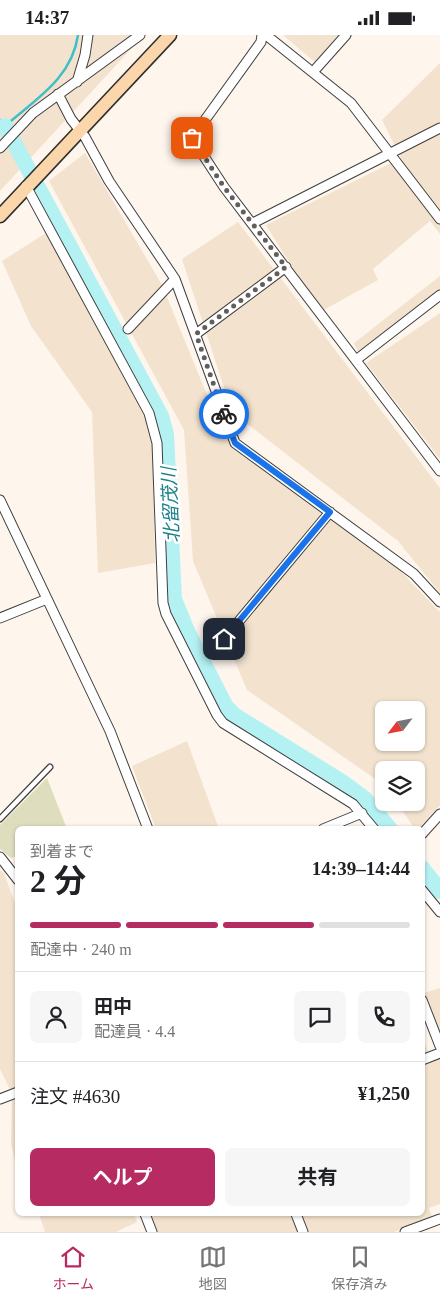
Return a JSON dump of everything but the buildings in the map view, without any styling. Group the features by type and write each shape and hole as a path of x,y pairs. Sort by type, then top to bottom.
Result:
{"street":[{"path":"77,82 85,55 88,35"},
{"path":"2,146 33,113 140,35"},
{"path":"0,216 170,35"},
{"path":"440,219 351,103 313,71 264,35 261,42 192,138 253,223 440,471"},
{"path":"313,71 346,35"},
{"path":"58,94 79,131 85,137 109,181 175,279 235,443 414,574 440,602"},
{"path":"253,223 440,128"},
{"path":"31,181 152,420 157,443 163,603 166,614 217,715 238,733 352,804 372,826"},
{"path":"196,334 286,267"},
{"path":"128,329 175,279"},
{"path":"356,360 440,295"},
{"path":"0,500 110,731 147,826"},
{"path":"224,639 330,512"},
{"path":"0,618 47,599"},
{"path":"330,826 362,813"},
{"path":"425,831 440,814"},
{"path":"0,857 15,876"},
{"path":"425,894 440,911"},
{"path":"425,1008 440,1047"},
{"path":"425,1059 440,1053"},
{"path":"0,1099 15,1093"},
{"path":"146,1216 149,1231"},
{"path":"297,1216 304,1232"},
{"path":"405,1232 440,1219"}],"lane":[{"path":"0,819 50,767"}],"shaded area":[{"path":"0,35 144,35 0,191"},
{"path":"283,35 353,35 323,69"},
{"path":"440,63 440,234 430,221 373,269 378,280 320,312 266,225 401,158 382,120"},
{"path":"85,153 162,285 223,434 375,545 440,612 440,805 421,826 413,826 403,811 425,811 425,761 375,761 375,779 247,690 193,561 184,430 49,181"},
{"path":"238,222 440,488 440,593 398,541 232,412 182,259"},
{"path":"49,231 152,428 155,563 98,573 92,412 31,326 2,261"},
{"path":"440,276 440,296 359,354 354,343"},
{"path":"440,313 440,459 366,363"},
{"path":"187,741 218,826 155,826 132,766"},
{"path":"0,870 4,873 15,903 15,1161 11,1144 12,1094 0,1069"},
{"path":"440,988 440,1038 425,996 425,993"},
{"path":"425,1044 428,1052 440,1048 440,1204 429,1208 433,1219 394,1232 156,1232 150,1216 425,1216"},
{"path":"40,1216 135,1216 137,1222 116,1232 45,1232"}],"green space":[{"path":"47,778 66,826 15,826 15,857 11,858 0,849 0,825"}],"waterway":[{"path":"0,120 5,126 51,87 68,64 78,35"},
{"name":"北留茂川","path":"5,126 161,416 166,434 174,599 187,631 226,707 234,715 342,782 365,799 388,826"},
{"name":"北留茂川","path":"425,872 440,891"}],"way so far":[{"path":"192,138 224,187 286,267 196,334 224,414"}],"route":[{"path":"224,414 235,443 330,512 224,639"}]}
